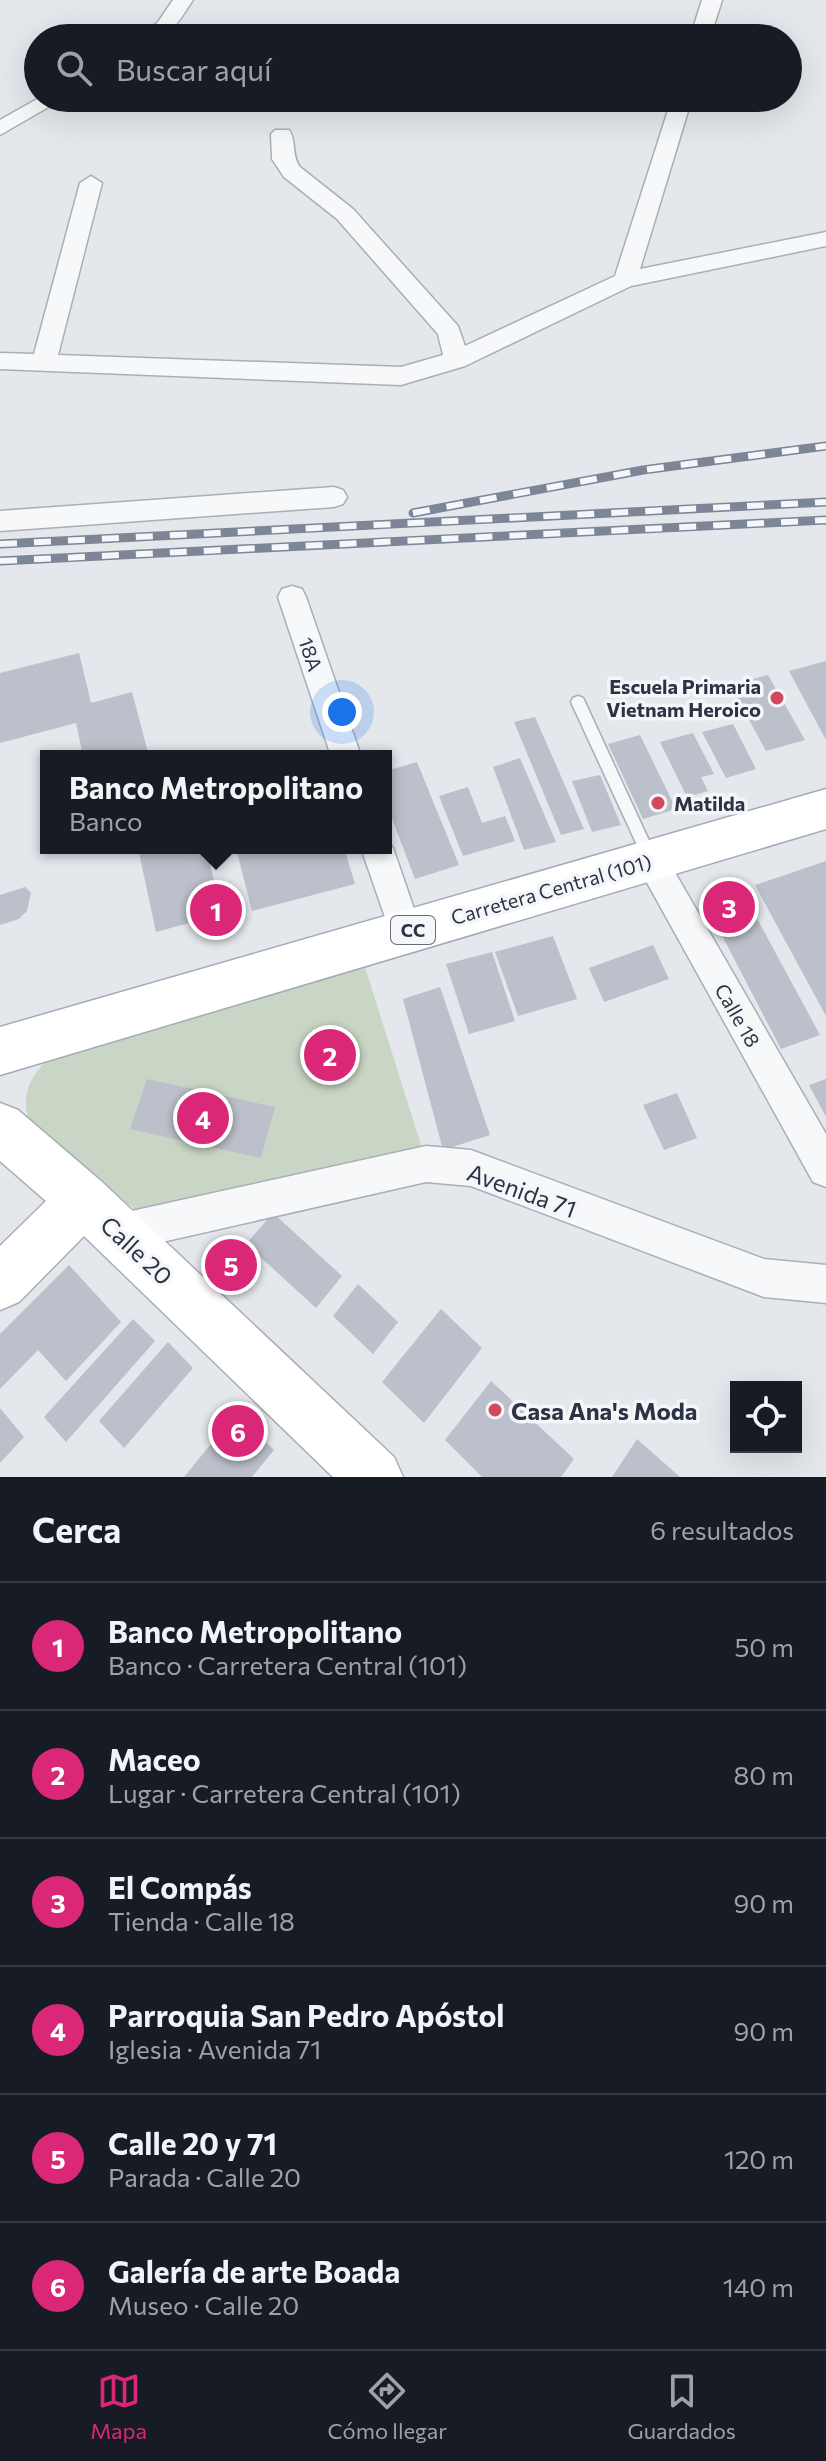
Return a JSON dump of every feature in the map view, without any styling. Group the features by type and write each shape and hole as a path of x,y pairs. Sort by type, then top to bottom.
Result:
{"main road":[{"name":"Carretera Central (101)","path":"0,1051 826,809"},
{"name":"Calle 20","path":"0,1128 101,1216 374,1477"},
{"path":"0,1283 101,1216"}],"street":[{"path":"166,24 183,0"},
{"path":"704,24 712,0"},
{"path":"0,129 30,112"},
{"path":"625,280 678,112"},
{"path":"282,134 283,159 292,172 345,214 449,332 456,360"},
{"path":"44,363 91,183"},
{"path":"0,361 401,376 456,360 625,280 826,239"},
{"path":"0,521 334,497"},
{"name":"18A","path":"292,597 344,750"},
{"path":"379,854 406,932"},
{"name":"Calle 18","path":"651,860 826,1169"},
{"name":"Avenida 71","path":"101,1216 426,1164 471,1168 764,1278 826,1284"}],"lane":[{"path":"578,702 651,860"}],"green space":[{"path":"365,967 422,1148 140,1213 39,1136 31,1124 27,1113 27,1091 38,1071 56,1053"}],"building":[{"path":"79,653 91,703 132,692 147,750 82,750 76,723 0,743 0,673"},
{"path":"826,661 826,740 789,671"},
{"path":"768,675 805,740 766,751 730,685"},
{"path":"535,717 584,829 561,835 514,722"},
{"path":"733,724 756,769 726,778 702,732"},
{"path":"693,733 714,774 701,777 708,791 687,797 660,742"},
{"path":"640,735 676,809 643,819 608,744"},
{"path":"520,758 556,842 524,850 493,767"},
{"path":"417,762 459,865 415,879 392,819 392,769"},
{"path":"600,775 621,825 592,832 572,781"},
{"path":"468,787 482,823 505,816 515,841 463,856 439,796"},
{"path":"139,854 207,854 222,914 156,932"},
{"path":"238,854 346,854 355,884 252,911"},
{"path":"826,861 826,1016 755,885"},
{"path":"25,887 31,893 27,911 19,919 0,925 0,895"},
{"path":"740,887 820,1035 781,1049 703,899"},
{"path":"553,936 577,999 518,1016 495,952"},
{"path":"653,945 669,979 604,1002 589,968"},
{"path":"492,952 515,1021 469,1034 446,964"},
{"path":"440,987 490,1135 443,1150 403,999"},
{"path":"147,1079 275,1107 261,1158 130,1129"},
{"path":"826,1079 826,1117 809,1085"},
{"path":"677,1093 697,1138 664,1150 643,1105"},
{"path":"273,1213 342,1276 316,1308 246,1244"},
{"path":"69,1265 121,1322 66,1381 38,1350 0,1389 0,1334"},
{"path":"358,1284 398,1322 373,1354 333,1316"},
{"path":"441,1309 482,1348 424,1423 382,1382"},
{"path":"133,1319 155,1341 66,1442 44,1417"},
{"path":"168,1342 193,1368 124,1448 99,1421"},
{"name":"Casa Ana's Moda","path":"491,1381 574,1459 561,1477 482,1477 445,1440"},
{"path":"0,1408 24,1437 0,1463"},
{"path":"236,1413 274,1450 252,1477 184,1477"},
{"path":"637,1439 680,1477 612,1477"}],"railway":[{"path":"413,513 643,470 826,446"},
{"path":"0,544 826,502"},
{"path":"0,561 826,520"}],"place":[{"name":"Escuela Primaria Vietnam Heroico","path":"777,698"},
{"name":"Matilda","path":"658,803"},
{"name":"El Compás","path":"729,907"},
{"name":"Banco Metropolitano","path":"216,910"},
{"name":"Maceo","path":"330,1055"},
{"name":"Parroquia San Pedro Apóstol","path":"203,1118"},
{"name":"Calle 20 y 71","path":"231,1265"},
{"name":"Casa Ana's Moda","path":"495,1410"},
{"name":"Galería de arte Boada","path":"238,1431"}]}
